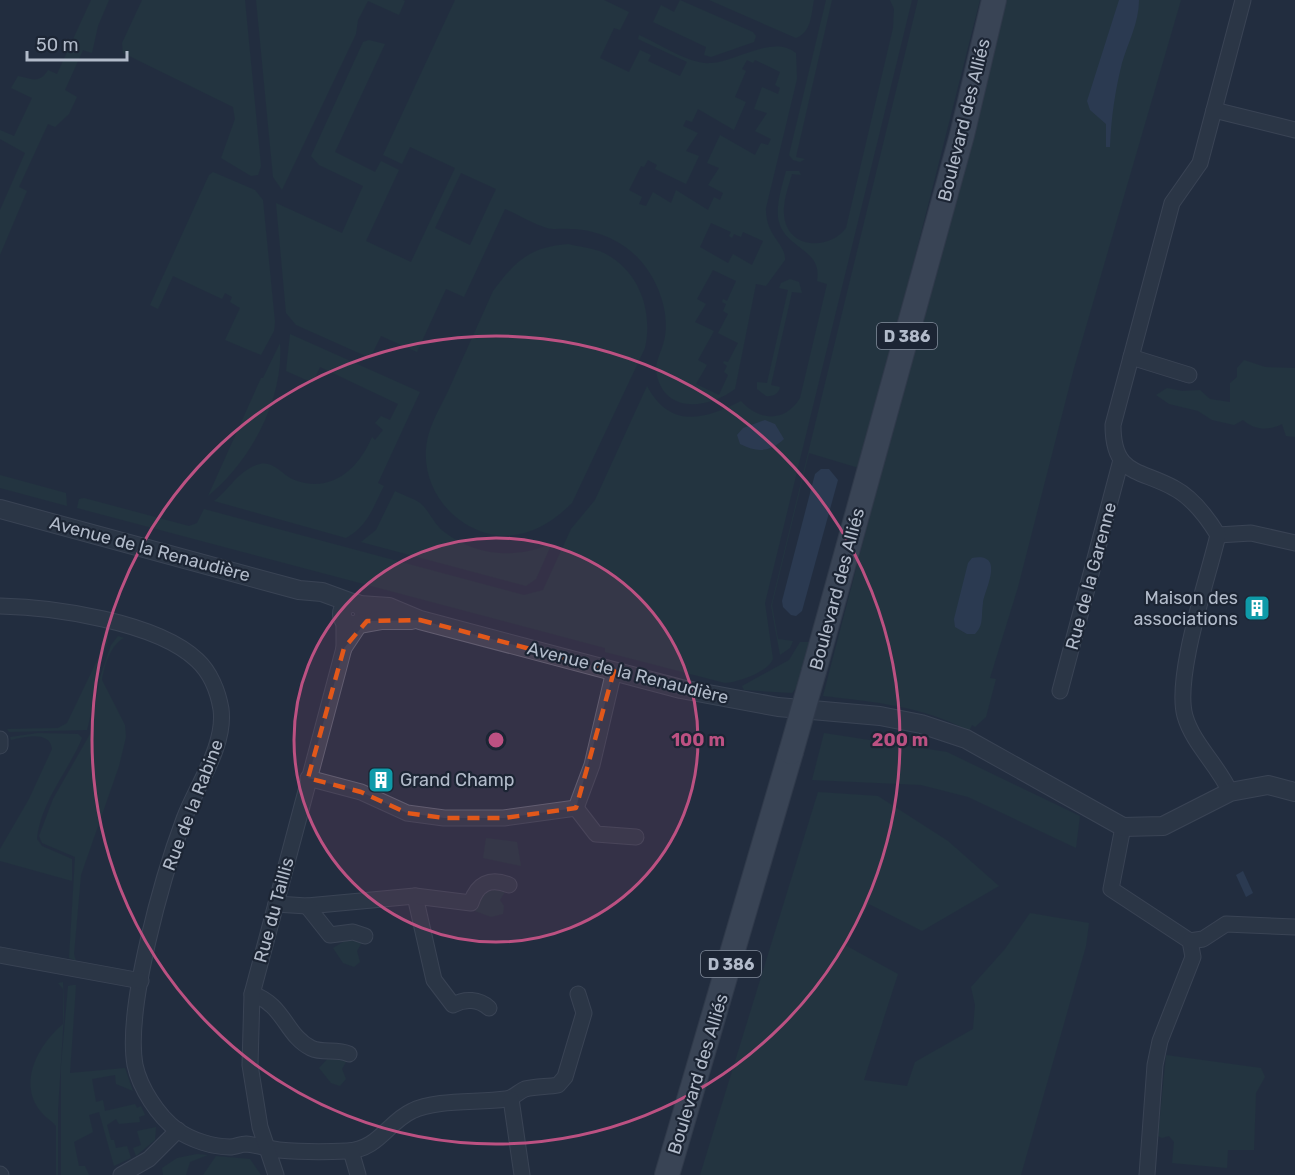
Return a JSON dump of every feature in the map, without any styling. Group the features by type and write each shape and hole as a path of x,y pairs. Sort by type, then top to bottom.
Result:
{"main road":[{"name":"Boulevard des Alliés","path":"667,1175 731,965 814,671 962,135 994,0"}],"street":[{"path":"1218,535 1190,498 1174,488 1134,473 1121,460 1113,443 1113,425 1172,202 1200,163 1243,0"},
{"path":"1214,110 1295,129"},
{"path":"1131,357 1189,375"},
{"name":"Rue de la Garenne","path":"1060,692 1121,460"},
{"name":"Avenue de la Renaudière","path":"0,509 299,590 322,592 356,604 389,607 420,620 681,689 778,707 839,712 921,724 966,739 1123,827"},
{"path":"1218,535 1251,533 1295,543"},
{"path":"1218,535 1187,660 1182,700 1191,731 1223,776 1230,792"},
{"name":"Avenue de la Renaudière","path":"299,590 352,622 420,620"},
{"path":"352,622 365,614 356,604"},
{"name":"Rue de la Rabine","path":"0,606 49,608 82,614 161,637 181,647 198,661 211,678 218,694 221,711 220,731 177,837 141,981 135,1017 136,1066 144,1089 160,1113 178,1130 217,1146 231,1147 246,1144 266,1148 351,1151"},
{"name":"Rue du Taillis","path":"276,1175 266,1148 250,1065 252,994 308,778 352,622"},
{"path":"576,808 592,765 614,671"},
{"path":"0,739 0,746"},
{"path":"308,778 362,792 407,813 444,818 504,818 576,808"},
{"path":"1295,792 1268,785 1230,792 1163,826 1123,827 1111,889 1190,941 1203,939 1226,924 1295,927"},
{"path":"576,808 596,834 636,837"},
{"path":"276,904 307,906 415,896 471,903 475,891 486,882 500,881 509,885"},
{"path":"415,896 434,980 453,1005 461,1000 472,1000 482,1002 489,1008"},
{"path":"307,906 330,935 353,932 365,936"},
{"path":"1147,1175 1155,1065 1160,1041 1193,957 1190,941"},
{"path":"0,955 141,981"},
{"path":"252,994 268,999 303,1043 311,1048 341,1050 349,1054"},
{"path":"358,1175 351,1151 374,1142 412,1110 430,1106 511,1099 529,1088 558,1085 565,1077 584,1013 578,994"},
{"path":"511,1099 522,1175"},
{"path":"121,1175 149,1159 178,1130"}],"highlighted area":[{"path":"420,620 614,671 576,808 504,818 444,818 407,813 361,792 308,778 344,648 367,621"}],"green space":[{"path":"91,0 109,0 98,26 92,53 83,50 65,90 77,97 69,114 55,127 48,124 19,187 27,191 0,255 0,210 25,153 0,139 0,130 14,136 32,98 11,88 18,76 38,79 48,70 57,74"},
{"path":"142,0 245,0 261,166 258,175 251,176 221,158 235,119 233,107 123,53 122,43"},
{"path":"256,0 405,1 399,15 368,1 358,20 356,34 282,190 273,177"},
{"path":"455,0 604,0 629,12 620,30 614,28 600,58 629,72 640,50 651,55 648,61 680,76 687,62 638,39 639,35 703,63 721,62 754,50 777,46 796,53 797,79 766,208 769,226 782,249 785,260 766,286 756,284 735,389 724,396 700,404 677,401 660,385 656,368 666,331 664,309 652,277 633,253 608,237 590,231 547,228 505,209 464,297 446,289 417,352 381,336 370,358 296,325 286,313 276,203 342,233 363,186 319,165 311,156 363,42 369,40 385,44 335,152 375,172 381,161 399,170 366,241 411,262 455,168 410,147 402,164 383,155","holes":["747,60 753,63 755,60 780,72 775,85 780,88 778,94 762,87 754,109 767,113 755,131 771,139 768,145 761,143 755,155 720,135 707,163 719,168 708,185 723,193 720,200 714,197 708,210 676,190 671,203 653,192 646,206 639,204 642,197 629,190 641,166 644,167 648,160 657,165 655,169 686,184 699,156 686,151 698,133 683,126 686,120 692,122 698,109 734,130 746,102 735,97 746,71 742,69","461,173 496,189 470,245 435,228","711,223 731,232 729,236 732,238 734,234 741,237 743,232 763,241 752,265 733,254 728,263 700,247","713,270 736,281 727,301 723,299 722,302 726,304 723,311 728,314 718,333 738,343 728,362 723,363 727,366 724,372 728,375 719,395 696,384 707,365 698,360 714,331 695,322 706,304 697,299"]},
{"path":"680,0 753,32 756,36 754,42 711,57 704,55 706,47 653,22 661,5 674,12"},
{"path":"709,0 814,0 808,27 796,38"},
{"path":"826,0 832,0 796,157 805,159 800,162 793,160 789,155"},
{"path":"890,0 912,0 765,603 773,659 759,672 725,683 605,652 605,648 77,508 79,499 84,498 189,526 197,523 204,509 524,595 543,590 571,529 595,500 647,386 656,400 666,409 677,415 689,417 714,413 741,401 748,408 764,415 779,415 787,412 800,398 827,284 817,281 815,262 783,231 779,222 778,203 786,171 799,171 801,175 792,174 786,197 785,221 789,230 803,241 822,243 839,235 846,228 893,28 894,9"},
{"path":"918,0 980,0 877,407 797,687 792,693 744,690 742,686 789,660 800,642 809,642 859,468 809,453 772,605 778,639 793,641 790,648 780,655 771,606"},
{"path":"1004,0 1181,0 1074,368 1018,587 990,678 996,679 986,717 975,727 972,725 969,731 934,716 898,706 823,696"},
{"path":"213,172 255,190 263,200 275,322 274,331 261,355 225,340 240,308 230,302 232,297 225,293 222,299 173,276 158,309 150,305 209,175"},
{"path":"568,244 604,253 627,270 635,281 645,307 647,334 645,348 572,503 554,519 522,534 486,533 458,518 437,495 430,480 427,465 426,449 429,433 493,291 524,257 543,248"},
{"path":"790,279 799,282 802,293 792,292 771,385 780,387 775,394 766,396 757,389 757,382 767,383 788,290 779,288 781,283"},
{"path":"290,334 420,392 378,483 384,486 373,509 360,528 346,538 214,501 246,470 260,464 269,464 292,479 306,483 319,484 341,476 359,460 372,437 375,440 383,430 375,423 381,416 390,420 398,404 320,367 313,383 286,371"},
{"path":"280,343 280,364 276,386 262,427 238,465 208,496 261,378"},
{"path":"1244,360 1265,367 1295,368 1295,437 1286,436 1282,424 1272,428 1262,428 1252,426 1243,420 1234,425 1212,420 1198,411 1169,404 1156,395 1167,388 1182,391 1200,390 1210,399 1230,402 1230,383 1237,377 1237,368"},
{"path":"0,475 66,493 67,506 0,488"},
{"path":"395,491 420,503 443,531 468,546 496,553 510,553 525,552 552,543 536,579 526,586 361,542 376,530"},
{"path":"104,631 108,633 108,640 96,677 87,730 9,732 7,729 58,728 67,723 103,648"},
{"path":"118,636 124,638 112,650 106,662 102,680 125,725 126,737 119,766 81,875 74,954 76,961 69,958 75,857 42,843 39,836 53,799 90,734 100,677 111,645"},
{"path":"38,733 78,734 82,738 49,799 37,839 42,846 72,859 72,881 0,861 0,849 29,799 52,749 47,739 42,737 11,740 10,737"},
{"path":"824,733 947,752 1080,816 1076,848 968,797 921,785 812,780"},
{"path":"818,792 878,796 948,841 999,886 922,931 869,904 845,945 898,974 864,1080 907,1086 915,1062 973,1029 975,1005 971,987 1005,949 1030,913 1089,923 1086,946 1021,1175 700,1175"},
{"path":"486,838 517,842 521,866 483,858"},
{"path":"494,889 505,892 500,900 504,906 503,914 491,917 475,911 481,895"},
{"path":"348,939 362,942 357,951 360,962 354,967 343,963 333,948"},
{"path":"63,982 64,1014 58,1110 58,1175 56,1175 56,1126 34,1102 31,1077 39,1053 54,1032 63,1024 63,989 58,983"},
{"path":"76,985 70,1073 125,1068 133,1091 116,1084 115,1075 92,1079 96,1102 103,1100 105,1111 135,1104 137,1108 141,1106 145,1115 139,1117 140,1122 119,1124 116,1119 107,1125 116,1148 127,1146 131,1158 114,1166 99,1112 89,1115 93,1132 74,1142 79,1166 85,1166 89,1175 61,1175 61,1066 68,986"},
{"path":"331,1055 347,1060 342,1069 346,1079 340,1086 331,1083 319,1068"},
{"path":"1166,1055 1261,1068 1265,1077 1256,1093 1254,1150 1228,1150 1227,1168 1172,1163 1174,1142 1169,1136 1162,1138 1158,1136"},
{"path":"156,1127 155,1140 136,1156 133,1148 141,1145 137,1131"},
{"path":"197,1154 208,1155 190,1162 186,1175 163,1175 162,1168 177,1158"},
{"path":"216,1156 250,1159 261,1175 203,1175"}],"water":[{"path":"1119,0 1139,0 1139,8 1117,84 1110,147 1106,147 1106,124 1090,110 1087,101"},
{"path":"765,420 775,424 784,439 774,447 764,450 752,449 740,444 737,435 743,428"},
{"path":"821,469 829,469 838,480 802,611 796,616 791,615 783,607 782,601 815,474"},
{"path":"972,558 982,558 988,561 991,573 983,603 980,627 975,634 967,634 955,627 954,619 968,563"},
{"path":"1243,871 1253,893 1246,897 1236,875"}],"place":[{"name":"Maison des associations","path":"1257,608"},
{"name":"Grand Champ","path":"381,780"}]}
